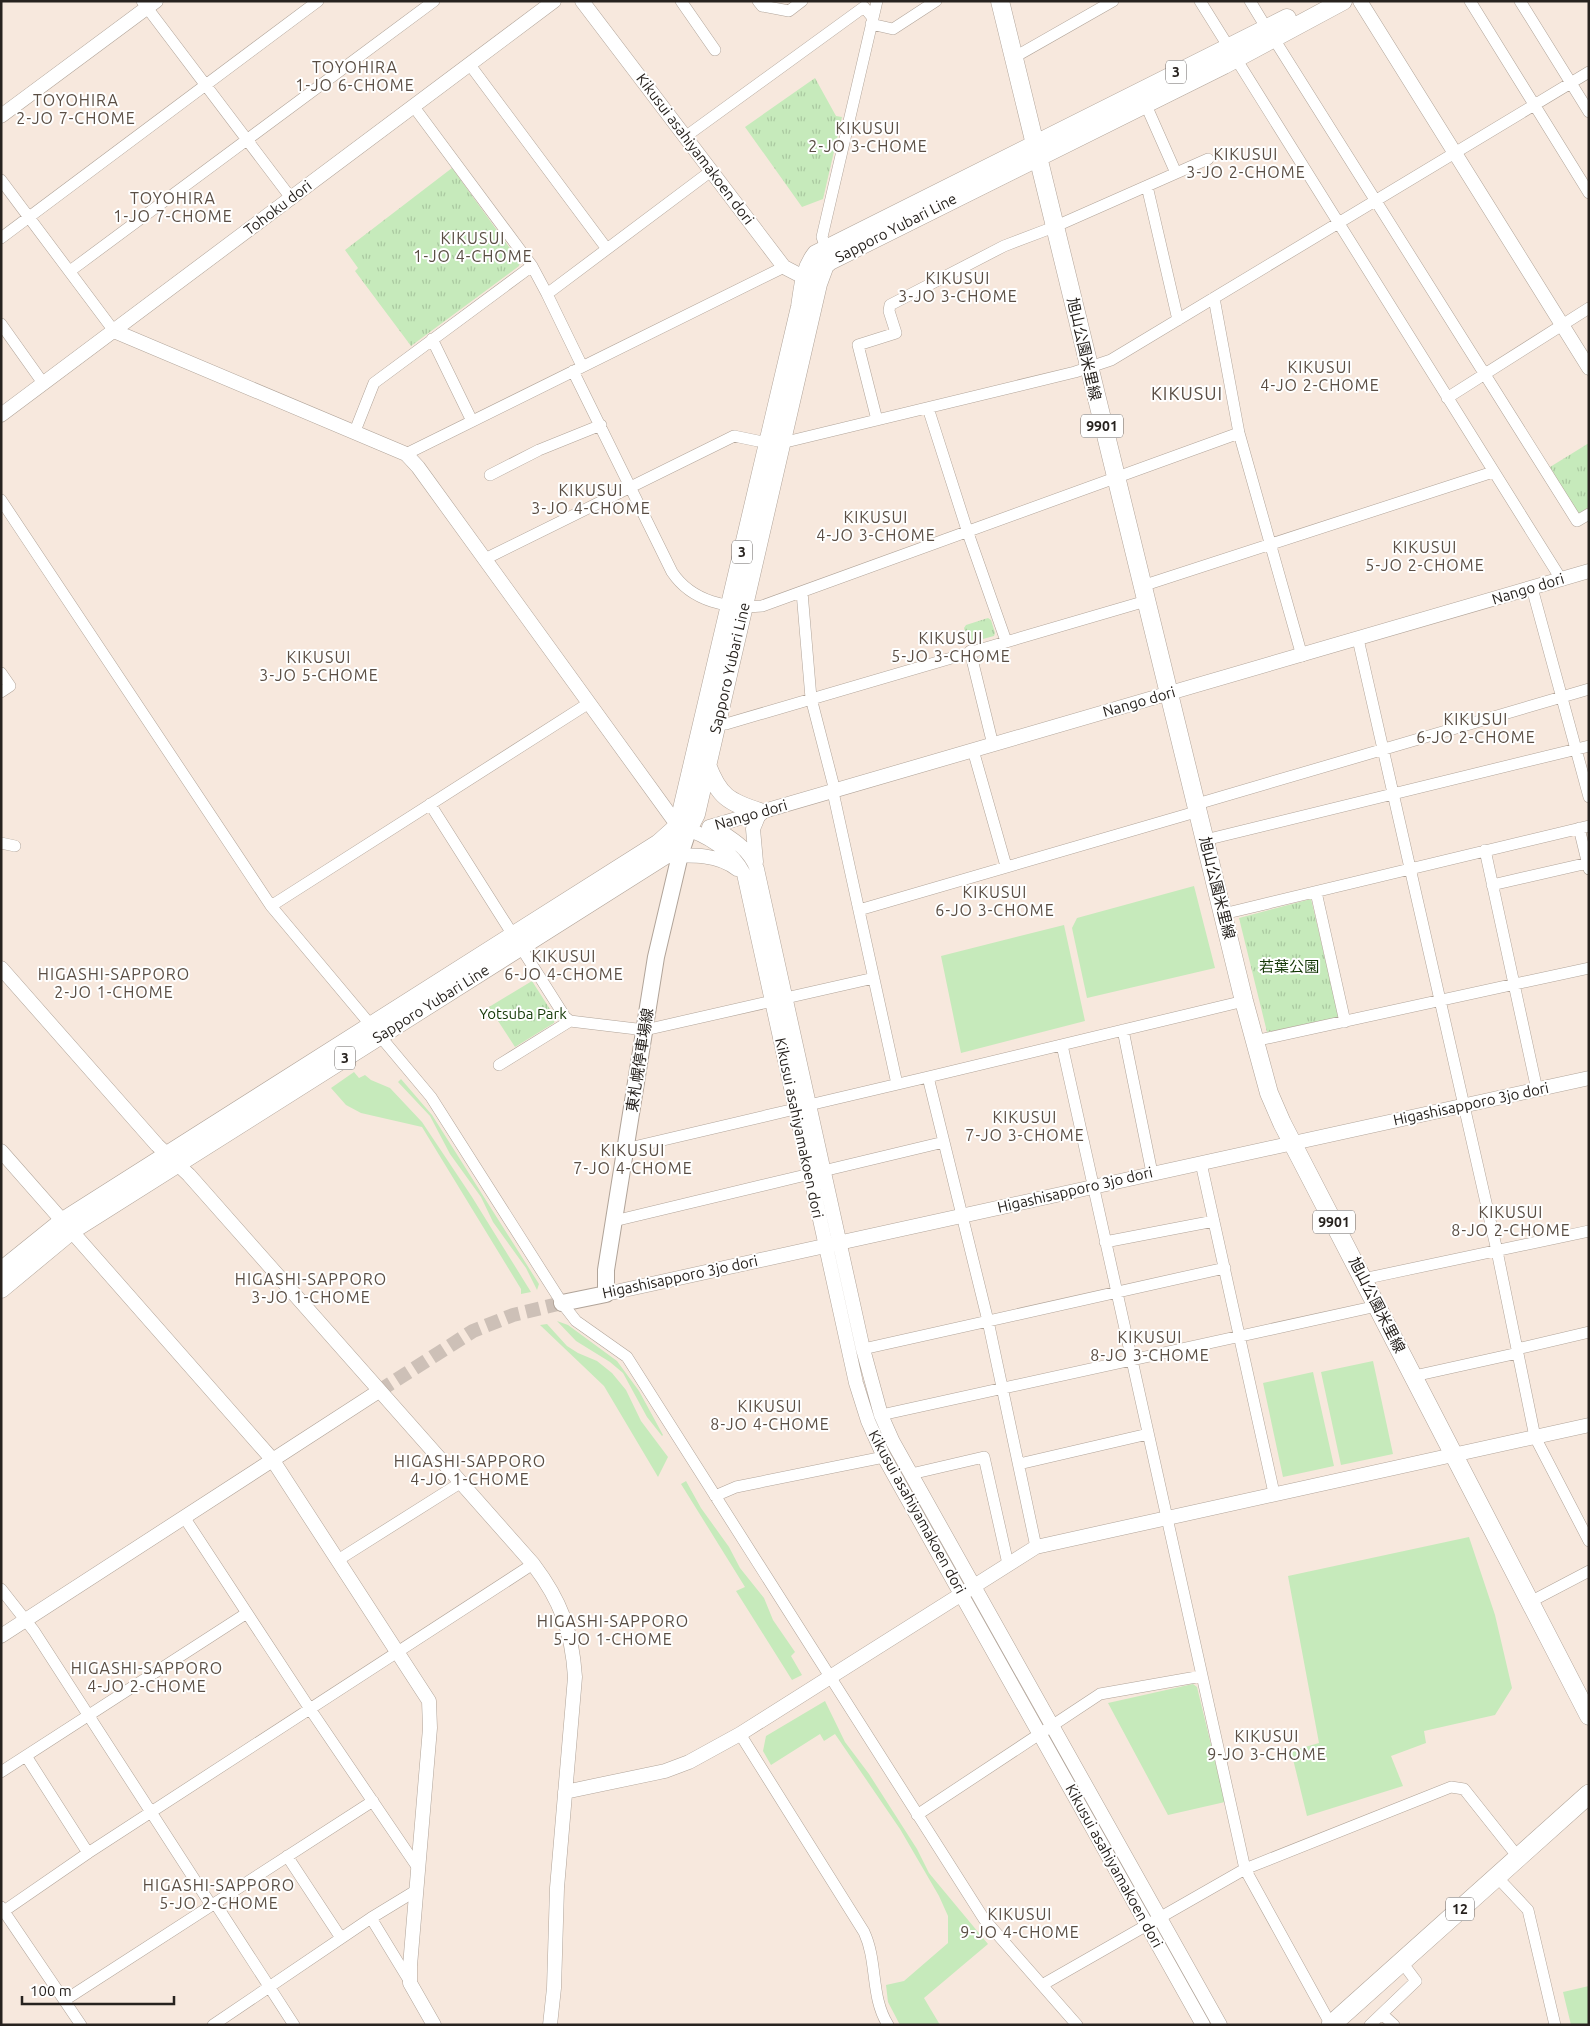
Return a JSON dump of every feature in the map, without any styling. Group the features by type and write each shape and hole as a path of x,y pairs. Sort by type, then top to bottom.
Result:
{"highway":[{"name":"12","path":"1331,2025 1589,1794"}],"main road":[{"name":"旭山公園米里線","path":"1000,1 1088,369 1198,807 1244,1001 1269,1093 1292,1143 1589,1716"},
{"name":"Sapporo Yubari Line","path":"1271,34 1318,1"},
{"name":"Sapporo Yubari Line","path":"516,941 672,856 683,828 737,605 775,441 800,307 811,281 810,261 816,254 828,254 1232,52 1343,1"},
{"name":"Sapporo Yubari Line","path":"1037,151 1145,103 1232,52"},
{"name":"Sapporo Yubari Line","path":"1,1271 67,1226 516,941 683,828 696,814 717,724 737,605"},
{"path":"707,765 715,786 724,796 738,805 760,812"},
{"name":"東札幌停車場線","path":"606,1294 606,1270 672,856"},
{"name":"Sapporo Yubari Line","path":"1,1289 67,1226"},
{"name":"Higashisapporo 3jo dori","path":"562,1303 606,1294"}],"street":[{"path":"1,238 318,1"},
{"path":"70,271 434,1"},
{"name":"Tohoku dori","path":"1,415 554,1"},
{"name":"Kikusui asahiyamakoen dori","path":"582,1 784,267 811,281"},
{"path":"681,1 715,50"},
{"path":"758,1 762,6 789,11 802,1"},
{"path":"828,254 822,237 877,1"},
{"path":"685,137 862,4 872,21 893,29 936,1"},
{"path":"1013,58 1113,1"},
{"path":"1200,1 1561,579"},
{"path":"1250,1 1577,521 1589,514"},
{"path":"1360,1 1589,368"},
{"path":"1470,1 1589,193"},
{"path":"1520,1 1589,112"},
{"path":"1,116 148,3 205,85 291,198"},
{"path":"470,65 608,249"},
{"path":"485,559 734,436 775,441 928,408 1088,369 1111,360 1589,72"},
{"path":"1145,103 1176,173"},
{"path":"414,107 532,266 547,294 601,425 631,487 678,580 698,597 718,604 762,606 968,533 1239,433"},
{"path":"877,420 858,345 896,333 889,311 890,305 1004,246 1054,227 1208,159"},
{"path":"547,294 711,171"},
{"path":"1,180 114,331 406,454 683,828"},
{"path":"1147,186 1178,320"},
{"path":"355,431 374,383 532,266"},
{"path":"406,454 784,267"},
{"path":"1214,298 1239,433 1302,656"},
{"path":"1447,398 1589,308"},
{"path":"1,324 43,384"},
{"path":"432,340 472,421"},
{"path":"928,408 968,533 1006,641"},
{"path":"490,475 539,450 601,425"},
{"path":"717,724 726,724 1006,641 1144,593 1270,545 1493,472"},
{"path":"1,500 271,906 431,1097 562,1303 576,1321 627,1357 984,1919 1078,2025"},
{"name":"Nango dori","path":"683,828 714,827 1589,571"},
{"path":"1532,588 1589,797"},
{"path":"802,592 810,698 834,792 897,1084"},
{"path":"1358,639 1497,1251 1535,1437 1589,1541"},
{"path":"970,651 993,745"},
{"path":"1,673 10,686 1,692"},
{"path":"859,910 1589,689"},
{"path":"271,906 589,703"},
{"path":"1205,840 1589,746"},
{"path":"973,750 1006,866"},
{"path":"430,804 565,1017 570,1021 644,1030 874,978"},
{"path":"672,856 718,858 750,872 753,829 760,812"},
{"name":"Kikusui asahiyamakoen dori","path":"714,827 745,849 753,859 750,872 772,1002 795,1109 816,1172 832,1244 856,1383 868,1421 884,1457 1052,1726 1220,2025"},
{"path":"1223,914 1584,827 1588,866 1492,885"},
{"name":"Kikusui asahiyamakoen dori","path":"683,828 710,839 750,872 786,999 809,1105 816,1172"},
{"path":"1,843 15,846"},
{"path":"1485,850 1537,1090"},
{"path":"1316,892 1345,1022"},
{"path":"1,968 533,1564 551,1587 566,1620 573,1650 575,1677 557,1888 554,1988 550,2025"},
{"path":"1254,1041 1589,968"},
{"path":"809,1105 1244,1001"},
{"path":"499,1065 570,1021"},
{"path":"1123,1030 1152,1173"},
{"path":"1062,1045 1245,1869 1331,2025"},
{"path":"928,1076 988,1321 1036,1547"},
{"name":"Higashisapporo 3jo dori","path":"606,1294 1589,1078"},
{"path":"625,1149 795,1109"},
{"path":"614,1221 944,1142"},
{"path":"1,1151 272,1459 399,1651 429,1701 431,1708 410,1983"},
{"path":"1201,1163 1274,1493"},
{"path":"1106,1242 1214,1221"},
{"path":"1363,1278 1589,1231"},
{"name":"Kikusui asahiyamakoen dori","path":"832,1244 881,1416 1040,1734 1203,2025"},
{"path":"863,1349 1225,1268"},
{"path":"881,1416 1377,1306"},
{"path":"1414,1376 1589,1332"},
{"path":"1,1636 379,1391"},
{"path":"564,1792 665,1771 689,1762 740,1734 1036,1547 1589,1425"},
{"path":"1019,1464 1148,1434"},
{"path":"715,1496 736,1487 884,1457"},
{"path":"911,1474 984,1457 1008,1564"},
{"path":"338,1560 460,1483"},
{"path":"184,1517 310,1709 418,1868"},
{"path":"81,2025 2,1910 533,1564"},
{"path":"1530,1602 1589,1571"},
{"path":"1,1589 27,1620 88,1716 294,2025"},
{"path":"1,1772 247,1613"},
{"path":"917,1815 1100,1694 1202,1676"},
{"path":"740,1734 864,1932 873,1958 876,1995 888,2025"},
{"path":"26,1756 88,1853"},
{"path":"1042,1985 1245,1869 1451,1787 1464,1789 1518,1857"},
{"path":"65,2000 373,1801"},
{"path":"287,1856 341,1938"},
{"path":"1496,1876 1528,1910 1555,2025"},
{"path":"213,2025 371,1918 417,1890"},
{"path":"371,1918 434,2025"},
{"path":"1370,2025 1416,1981 1401,1961"},
{"path":"1382,2014 1394,2025"}],"green space":[{"path":"815,78 836,116 842,117 823,199 802,207 745,127"},
{"path":"452,168 520,262 519,266 411,346 355,271 358,268 345,250"},
{"path":"1589,443 1589,507 1578,514 1550,467"},
{"path":"988,618 991,620 995,633 994,636 968,643 964,628 966,625"},
{"path":"1194,886 1215,968 1087,998 1072,928 1077,918"},
{"name":"若葉公園","path":"1311,899 1339,1017 1267,1032 1239,918"},
{"path":"1064,925 1085,1021 961,1053 941,956"},
{"name":"Yotsuba Park","path":"532,981 555,1017 554,1023 515,1047 489,1007"},
{"path":"354,1072 359,1078 365,1075 371,1080 390,1088 422,1122 472,1197 531,1292 521,1294 521,1289 422,1127 361,1113 346,1105 331,1088"},
{"path":"401,1079 432,1115 539,1284 537,1290 526,1268 493,1222 481,1197 450,1154 430,1116 398,1082"},
{"path":"557,1321 568,1325 617,1361 639,1391 662,1436 647,1417 623,1373 610,1362 576,1341"},
{"path":"547,1324 567,1346 597,1361 612,1373 626,1390 641,1421 668,1457 658,1477 604,1386 540,1325"},
{"path":"1373,1361 1393,1454 1341,1465 1321,1372"},
{"path":"1313,1372 1334,1466 1283,1477 1263,1383"},
{"path":"686,1481 701,1508 729,1547 740,1568 764,1598 773,1620 795,1652 791,1656 802,1675 792,1680 736,1591 745,1587 681,1484"},
{"path":"1469,1537 1495,1615 1512,1688 1495,1715 1424,1731 1426,1743 1391,1756 1403,1786 1307,1816 1291,1751 1319,1743 1288,1576"},
{"path":"1193,1684 1197,1687 1225,1802 1168,1815 1108,1703"},
{"path":"825,1701 845,1742 869,1774 917,1849 929,1873 988,1944 924,1998 940,2025 900,2025 888,2002 886,1985 904,1981 948,1943 948,1916 939,1896 900,1829 835,1734 824,1741 820,1734 771,1765 763,1751 766,1736"},
{"path":"1589,1986 1589,2025 1571,2025 1563,1992"}],"tunnel":[{"path":"379,1391 473,1331 513,1315 562,1303"}],"district":[{"name":"TOYOHIRA 1-JO 6-CHOME","path":"355,76"},
{"name":"TOYOHIRA 2-JO 7-CHOME","path":"76,109"},
{"name":"KIKUSUI 2-JO 3-CHOME","path":"868,137"},
{"name":"KIKUSUI 3-JO 2-CHOME","path":"1246,163"},
{"name":"TOYOHIRA 1-JO 7-CHOME","path":"173,207"},
{"name":"KIKUSUI 1-JO 4-CHOME","path":"473,247"},
{"name":"KIKUSUI 3-JO 3-CHOME","path":"958,287"},
{"name":"KIKUSUI 4-JO 2-CHOME","path":"1320,376"},
{"name":"KIKUSUI","path":"1187,394"},
{"name":"KIKUSUI 3-JO 4-CHOME","path":"591,499"},
{"name":"KIKUSUI 4-JO 3-CHOME","path":"876,526"},
{"name":"KIKUSUI 5-JO 2-CHOME","path":"1425,556"},
{"name":"KIKUSUI 5-JO 3-CHOME","path":"951,647"},
{"name":"KIKUSUI 3-JO 5-CHOME","path":"319,666"},
{"name":"KIKUSUI 6-JO 2-CHOME","path":"1476,728"},
{"name":"KIKUSUI 6-JO 3-CHOME","path":"995,901"},
{"name":"KIKUSUI 6-JO 4-CHOME","path":"564,965"},
{"name":"HIGASHI-SAPPORO 2-JO 1-CHOME","path":"114,983"},
{"name":"KIKUSUI 7-JO 3-CHOME","path":"1025,1126"},
{"name":"KIKUSUI 7-JO 4-CHOME","path":"633,1159"},
{"name":"KIKUSUI 8-JO 2-CHOME","path":"1511,1221"},
{"name":"HIGASHI-SAPPORO 3-JO 1-CHOME","path":"311,1288"},
{"name":"KIKUSUI 8-JO 3-CHOME","path":"1150,1346"},
{"name":"KIKUSUI 8-JO 4-CHOME","path":"770,1415"},
{"name":"HIGASHI-SAPPORO 4-JO 1-CHOME","path":"470,1470"},
{"name":"HIGASHI-SAPPORO 5-JO 1-CHOME","path":"613,1630"},
{"name":"HIGASHI-SAPPORO 4-JO 2-CHOME","path":"147,1677"},
{"name":"KIKUSUI 9-JO 3-CHOME","path":"1267,1745"},
{"name":"HIGASHI-SAPPORO 5-JO 2-CHOME","path":"219,1894"},
{"name":"KIKUSUI 9-JO 4-CHOME","path":"1020,1923"}]}
